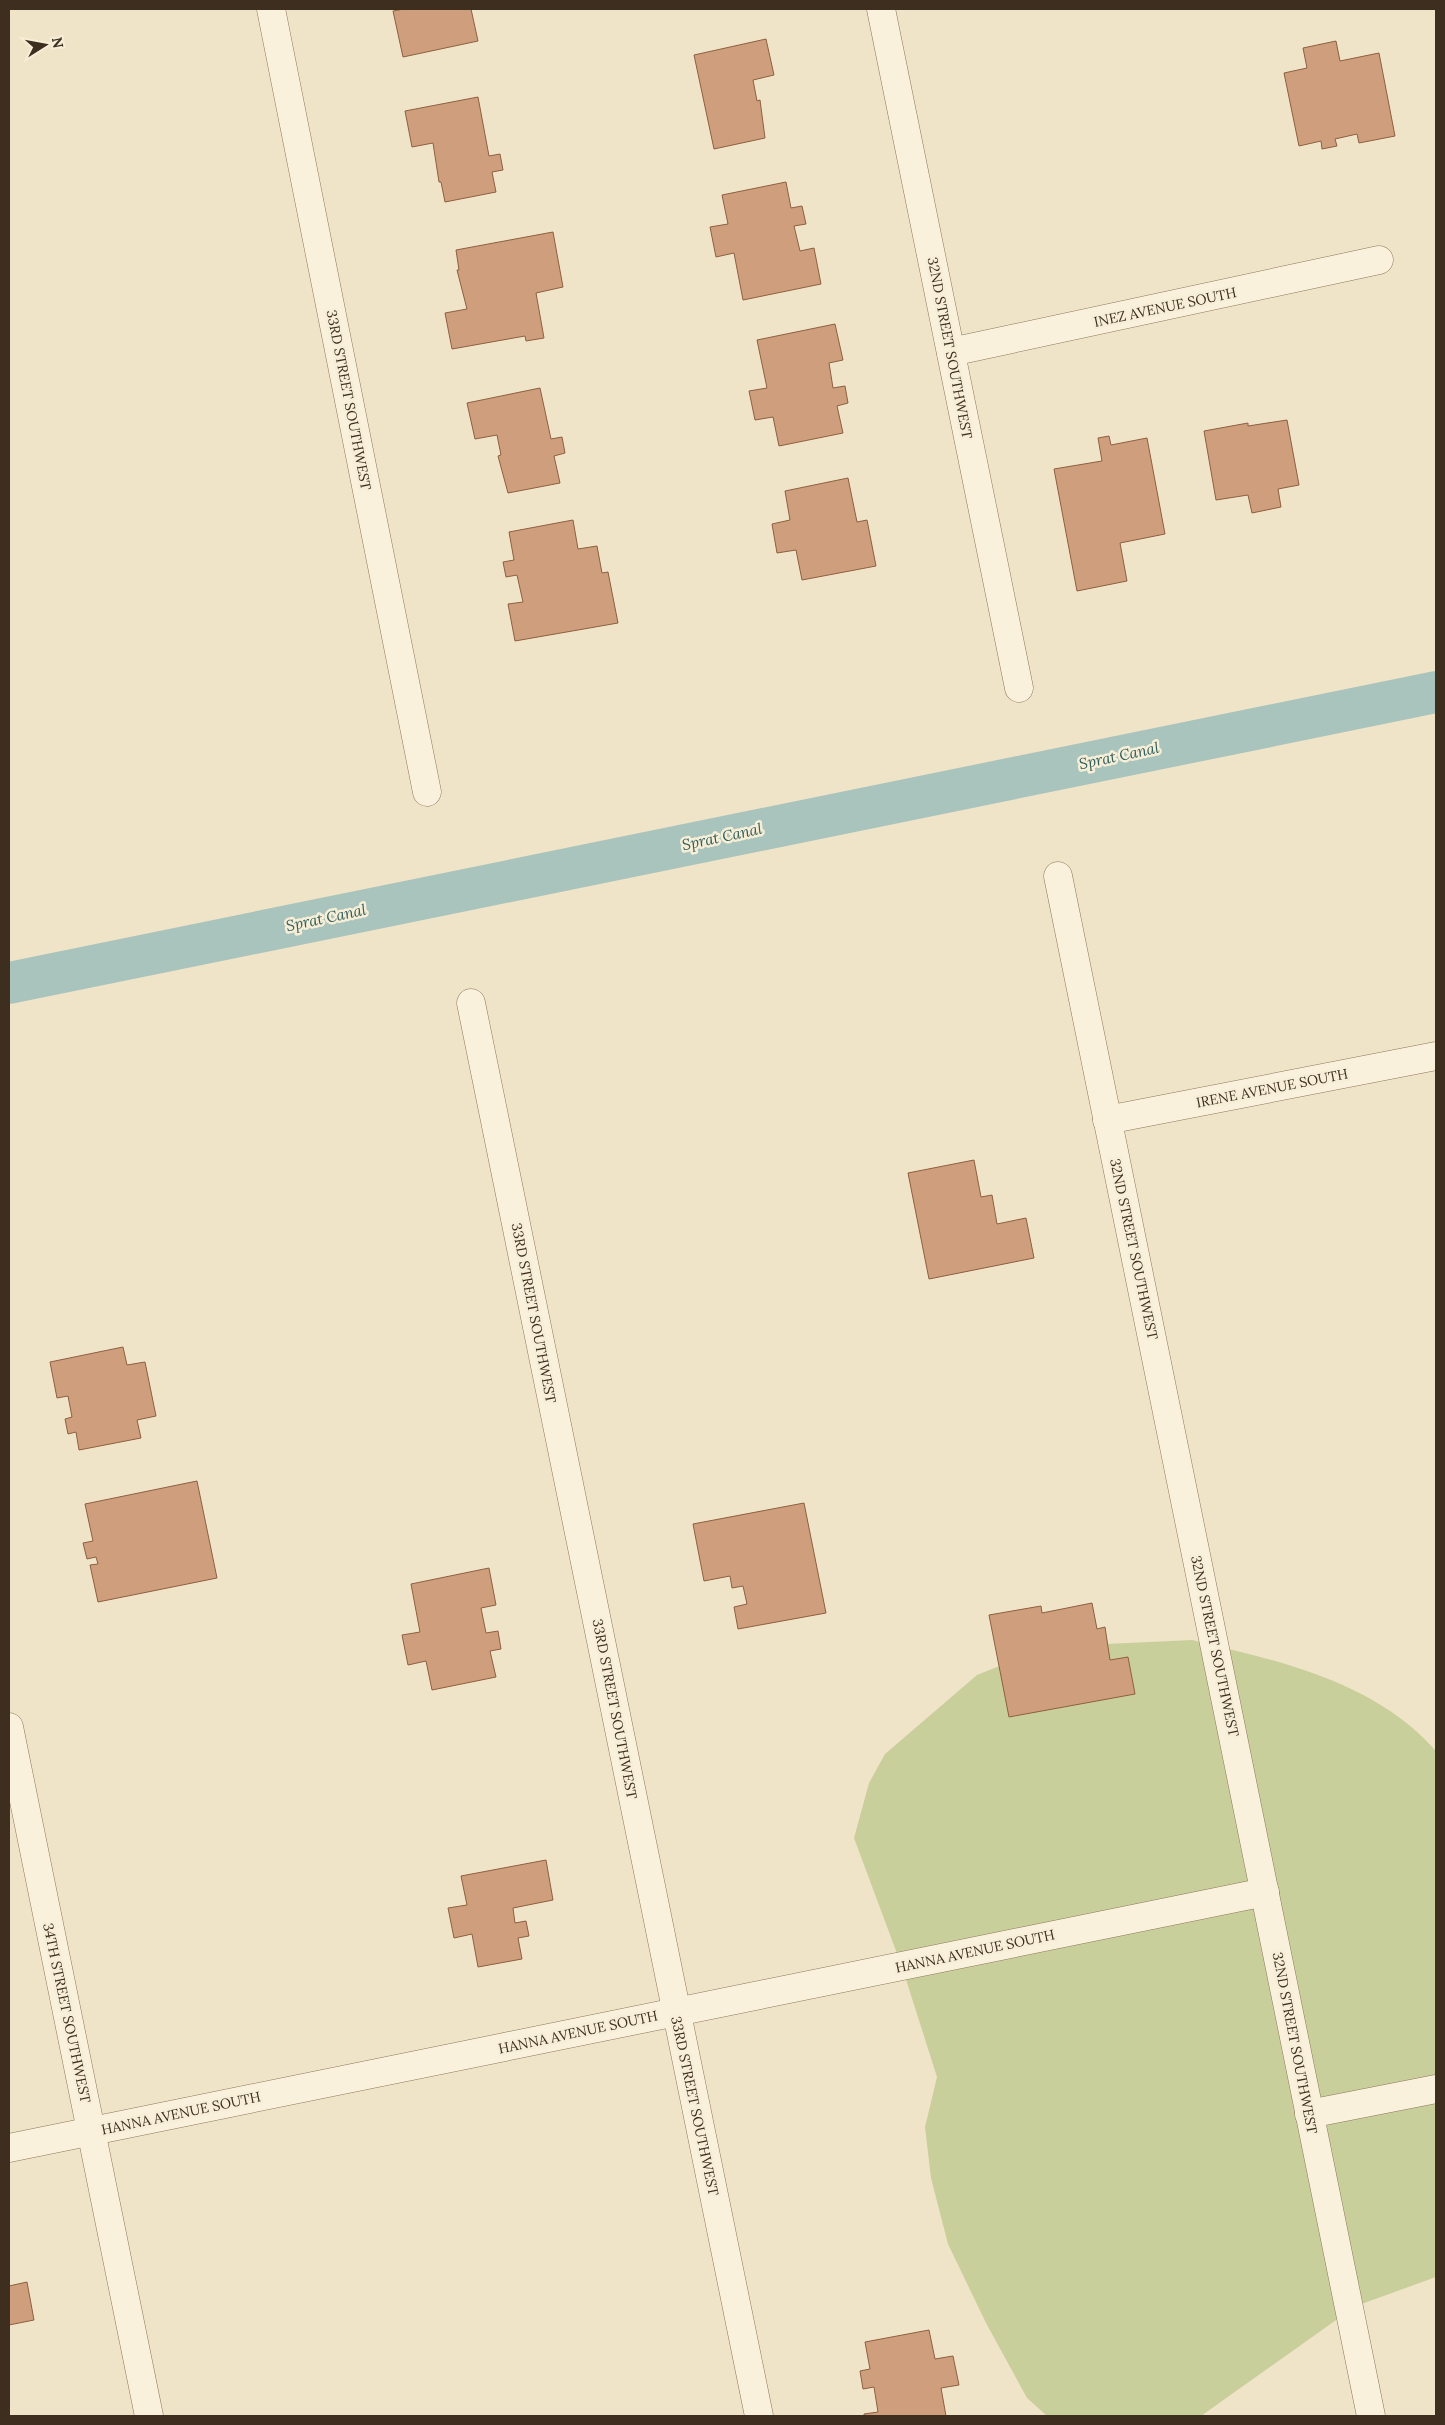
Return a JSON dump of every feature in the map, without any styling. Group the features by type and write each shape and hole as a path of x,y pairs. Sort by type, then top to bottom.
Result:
{"street":[{"name":"33RD STREET SOUTHWEST","path":"271,9 427,792"},
{"name":"32ND STREET SOUTHWEST","path":"881,9 1019,688"},
{"name":"INEZ AVENUE SOUTH","path":"951,352 1379,260"},
{"name":"32ND STREET SOUTHWEST","path":"1058,876 1371,2416"},
{"name":"33RD STREET SOUTHWEST","path":"471,1003 759,2416"},
{"name":"IRENE AVENUE SOUTH","path":"1107,1120 1436,1056"},
{"name":"34TH STREET SOUTHWEST","path":"9,1727 149,2416"},
{"name":"HANNA AVENUE SOUTH","path":"9,2148 1265,1892"},
{"path":"1309,2114 1436,2089"}],"green space":[{"path":"1192,1640 1291,1666 1323,1677 1354,1691 1384,1707 1411,1727 1436,1751 1436,2277 1356,2306 1201,2416 1047,2416 1027,2398 986,2323 948,2244 931,2178 925,2127 937,2077 902,1967 854,1838 869,1783 885,1754 977,1675 1022,1657 1084,1645"}],"building":[{"path":"404,9 471,9 478,41 403,57 393,11"},
{"path":"766,39 774,75 753,80 757,101 760,100 765,138 714,149 694,55"},
{"path":"1336,41 1340,61 1379,53 1395,136 1359,143 1357,134 1335,139 1337,146 1322,149 1321,141 1299,146 1284,73 1307,68 1303,48"},
{"path":"478,97 489,156 500,154 503,170 492,172 496,192 445,202 441,182 439,182 433,143 412,147 405,111"},
{"path":"786,182 791,208 802,206 806,224 794,226 800,251 814,248 821,284 743,300 734,253 716,257 710,227 728,224 722,195"},
{"path":"553,232 563,287 536,293 544,338 526,341 525,336 452,349 445,313 467,309 457,270 459,270 456,250"},
{"path":"835,324 843,360 829,363 833,388 845,386 848,403 837,406 843,433 779,446 773,417 755,420 749,391 767,388 757,340"},
{"path":"540,388 551,439 562,437 565,453 554,456 560,483 508,493 498,456 501,455 497,435 475,439 467,403"},
{"path":"1287,420 1299,485 1278,489 1281,507 1252,513 1248,495 1216,500 1204,431 1248,423 1248,426"},
{"path":"1109,436 1111,445 1147,438 1165,534 1120,543 1127,581 1077,591 1054,469 1102,461 1098,438"},
{"path":"848,478 857,522 867,520 876,566 802,580 796,550 777,553 772,524 790,520 785,491"},
{"path":"573,520 578,549 597,546 602,573 608,572 618,623 515,641 508,604 523,602 517,575 506,577 503,562 514,560 509,532"},
{"path":"974,1160 981,1197 992,1195 997,1224 1026,1218 1034,1258 929,1279 908,1173"},
{"path":"123,1347 127,1365 145,1362 156,1416 137,1420 141,1438 79,1450 76,1432 68,1434 65,1419 72,1417 68,1396 57,1398 50,1362"},
{"path":"197,1481 217,1578 98,1602 90,1565 98,1564 96,1557 87,1559 83,1543 93,1541 85,1504"},
{"path":"804,1503 826,1613 738,1629 734,1607 747,1604 743,1586 732,1588 730,1576 704,1581 693,1524"},
{"path":"489,1568 496,1605 481,1608 486,1633 498,1631 501,1649 490,1651 496,1677 432,1690 426,1661 408,1665 402,1635 420,1632 411,1584"},
{"path":"1092,1603 1097,1629 1105,1627 1110,1660 1128,1657 1135,1694 1009,1717 989,1615 1041,1606 1042,1613"},
{"path":"546,1860 553,1900 513,1908 515,1923 526,1921 529,1936 518,1938 522,1959 478,1967 472,1934 454,1938 448,1908 467,1905 461,1876"},
{"path":"27,2282 34,2320 9,2325 9,2286"},
{"path":"929,2330 935,2359 953,2356 959,2385 941,2388 946,2416 864,2416 864,2414 878,2412 874,2387 863,2389 860,2371 870,2369 865,2342"}],"waterway":[{"name":"Sprat Canal","path":"9,983 1436,692"}]}
